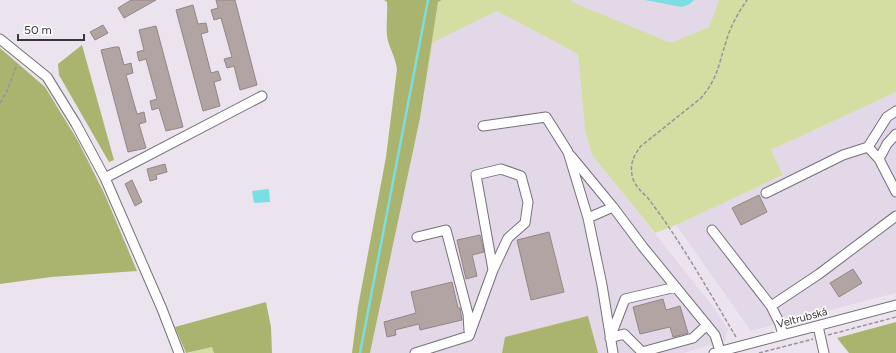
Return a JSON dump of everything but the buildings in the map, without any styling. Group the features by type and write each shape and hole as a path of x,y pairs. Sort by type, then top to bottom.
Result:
{"street":[{"path":"0,39 47,77 76,124 105,178 162,309 179,353"},
{"path":"105,178 262,96"},
{"path":"766,193 843,155 868,147 888,116 896,111"},
{"path":"482,126 546,117 568,152 715,335 717,352"},
{"path":"879,159 887,144 896,134"},
{"path":"868,147 879,159 896,192"},
{"path":"568,152 588,218 602,285 613,353"},
{"path":"469,336 493,270 508,238 526,223 528,202 521,176 501,169 476,175 493,270"},
{"path":"588,218 613,207"},
{"path":"771,306 820,274 896,216"},
{"path":"417,237 446,230 468,314 469,336"},
{"path":"712,230 771,306 780,324 783,335"},
{"path":"610,338 625,299 676,287"},
{"name":"Veltrubská","path":"717,352 896,305"},
{"path":"610,338 624,334 642,352 693,338 707,325"},
{"path":"818,326 824,353"},
{"path":"415,353 469,336"},
{"path":"447,344 449,353"}],"path":[{"path":"742,346 673,234 634,181 631,172 631,162 635,153 641,146 701,98 709,88 715,79 732,24 746,0"},
{"path":"0,103 7,91 19,61 23,57"},
{"path":"759,353 896,317"}],"shaded area":[{"path":"571,0 719,0 709,27 671,44 572,2"},
{"path":"497,11 578,54 585,130 592,155 711,304 728,329 725,341 683,353 370,353 420,118 433,41"},
{"path":"896,92 896,293 751,331 676,225 783,175 771,150"}],"green space":[{"path":"384,0 442,0 438,2 420,118 370,353 352,353 358,307 386,157 397,69 388,41 387,2"},
{"path":"442,0 572,0 572,2 671,43 709,27 719,0 896,0 896,92 771,150 783,175 676,225 655,233 592,155 585,130 578,54 497,11 433,42 420,118 438,2"},
{"path":"82,45 114,160 109,162 59,75 58,64"},
{"path":"0,48 45,87 78,141 105,195 137,271 51,277 0,284"},
{"path":"266,302 271,327 272,353 214,353 212,347 186,353 175,327"},
{"path":"588,316 598,353 502,353 505,337"},
{"path":"896,322 896,353 849,353 837,338"},
{"path":"212,347 214,353 188,353"}],"water":[{"path":"645,0 694,0 690,4 682,7"},
{"path":"269,189 270,202 254,203 252,191"}],"waterway":[{"path":"360,353 428,0"}]}
